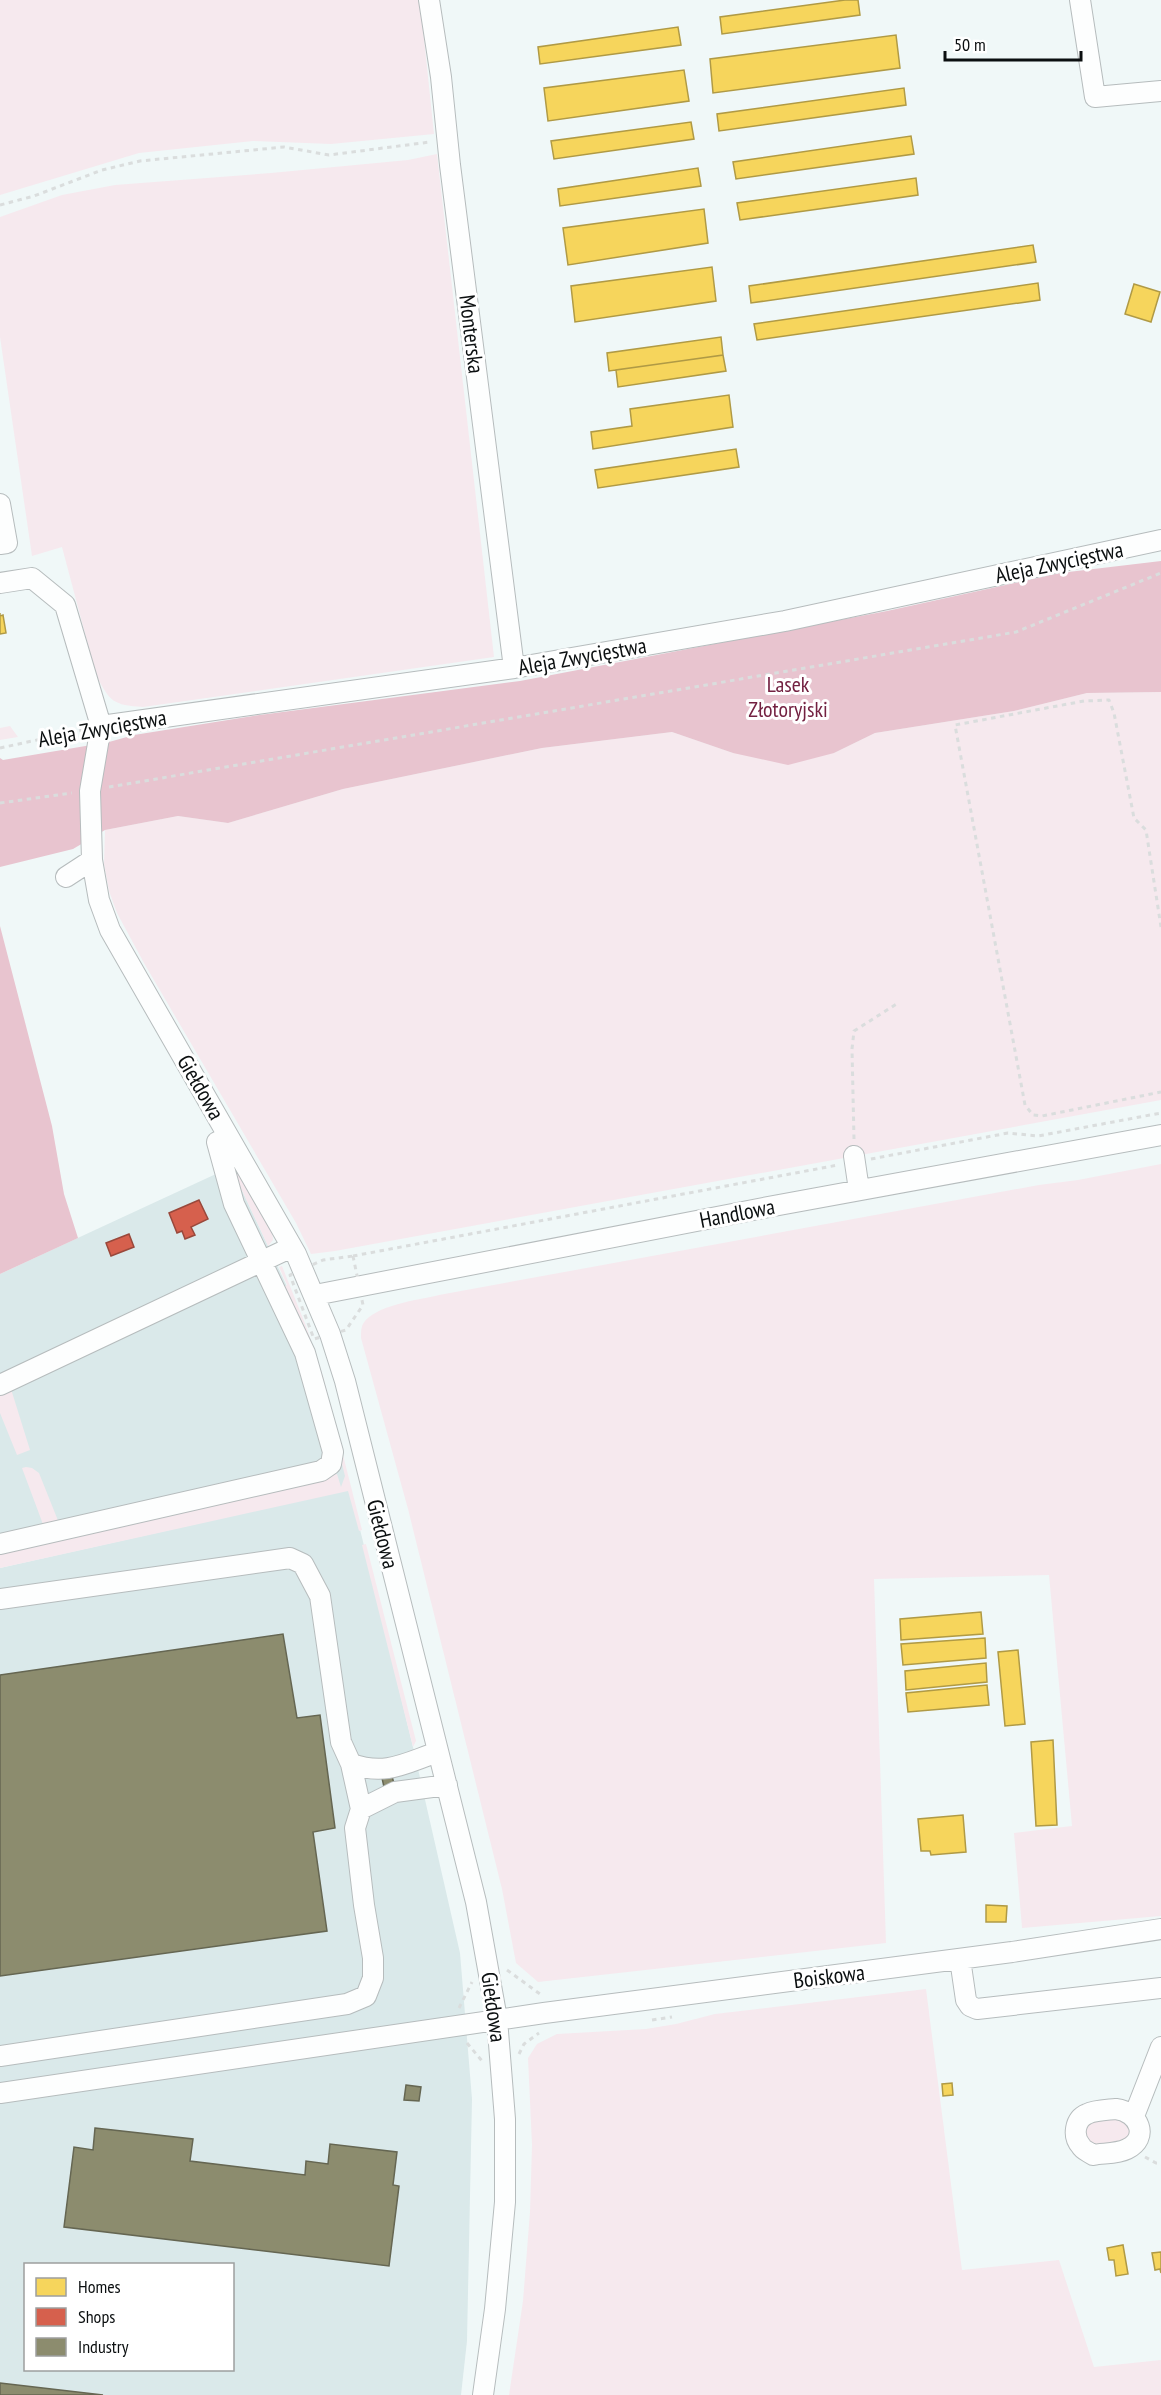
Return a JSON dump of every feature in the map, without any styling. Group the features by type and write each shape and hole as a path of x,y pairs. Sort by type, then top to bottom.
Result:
{"street":[{"name":"Monterska","path":"429,0 441,77 514,668"},
{"path":"1080,0 1095,97 1161,91"},
{"path":"0,504 7,543 0,544"},
{"name":"Aleja Zwycięstwa","path":"94,720 514,668 785,621 1161,540"},
{"path":"0,583 33,578 64,605 94,720"},
{"name":"Giełdowa","path":"94,720 90,791 92,860 99,900 110,930 216,1142 292,1248 315,1295 345,1381 476,1902 497,2019 505,2119 505,2202 495,2309 483,2395"},
{"path":"66,877 92,860"},
{"name":"Handlowa","path":"315,1295 859,1190 1161,1135"},
{"path":"0,1544 321,1471 329,1467 333,1452 307,1357 233,1202 216,1142"},
{"path":"855,1159 859,1190"},
{"path":"0,1385 292,1248"},
{"path":"0,1599 269,1560 290,1558 303,1564 320,1596 341,1742 351,1764 361,1809 355,1828 373,1958 373,1978 366,1996 347,2004 0,2056"},
{"path":"351,1764 368,1770 387,1769 438,1752"},
{"path":"361,1809 395,1792 447,1785"},
{"name":"Boiskowa","path":"0,2093 497,2019 960,1959 1161,1929"},
{"path":"960,1959 966,2000 970,2006 977,2009 1161,1988"},
{"path":"1134,2116 1156,2075 1161,2047"}],"path":[{"path":"0,205 34,196 102,170 140,161 284,147 329,155 447,140"},
{"path":"0,803 90,791 1016,632 1161,573"},
{"path":"1161,927 1146,830 1134,818 1114,713 1109,700 1084,701 955,725 1025,1105 1033,1115 1042,1116 1161,1092"},
{"name":"Aleja Zwycięstwa","path":"0,748 94,720"},
{"path":"855,1159 852,1049 854,1031 898,1003"},
{"path":"354,1256 855,1159 1008,1133 1038,1136 1161,1113"}],"shaded area":[{"path":"0,0 420,0 434,134 331,144 253,141 139,153 0,195"},
{"path":"437,154 494,657 143,707 125,705 113,700 96,675 62,547 32,556 0,337 0,217 62,195 115,185 408,160"},
{"path":"1161,692 1161,1100 335,1251 311,1254 296,1223 117,913 109,891 104,864 105,830 178,816 228,823 343,789 542,748 672,732 733,753 834,753 875,733 1014,711 1087,693"},
{"path":"10,726 18,737 0,740 0,728"},
{"path":"227,1153 272,1230 273,1240 268,1246 231,1167"},
{"path":"1161,1164 1161,1916 1022,1928 1014,1833 1072,1826 1049,1575 874,1579 886,1943 538,1982 516,1963 502,1889 408,1509 361,1338 363,1324 377,1312 409,1301"},
{"path":"231,1167 298,1310 329,1402 413,1747 460,1953 472,2099 467,2341 461,2395 0,2395 0,1568 294,1502 0,1566 0,1274"},
{"path":"282,1266 323,1376 362,1530 359,1531 348,1491 0,1568 0,1550 337,1474 341,1487 345,1476 324,1393 282,1288 287,1285 279,1267"},
{"path":"11,1389 30,1450 17,1455 0,1413 0,1394"},
{"path":"26,1467 39,1473 59,1523 44,1527 22,1468"},
{"path":"366,1544 416,1741 413,1747 362,1545"},
{"path":"926,1989 962,2270 1059,2260 1094,2367 1161,2360 1161,2395 509,2395 523,2301 530,2212 532,2145 528,2058 537,2044 557,2034 646,2029 715,2014"},
{"path":"1124,2117 1132,2132 1129,2140 1096,2149 1085,2140 1084,2126 1088,2121"}],"green space":[{"name":"Lasek Złotoryjski","path":"1161,561 1161,692 1087,693 1014,711 875,733 834,753 788,765 733,753 672,732 542,748 343,789 228,823 178,816 105,830 73,849 0,867 0,758 3,760 109,742 134,735 253,716 520,681 887,611 1060,573"},
{"path":"0,926 52,1126 64,1194 78,1238 0,1274"}],"building: Homes":[{"path":"858,0 860,15 722,34 720,17"},
{"path":"678,27 681,45 540,64 538,47"},
{"path":"896,35 900,68 713,93 710,59"},
{"path":"684,70 689,101 548,121 544,88"},
{"path":"904,88 906,105 719,131 717,114"},
{"path":"691,122 694,139 554,159 551,141"},
{"path":"911,136 914,154 736,179 733,162"},
{"path":"698,168 701,186 560,206 558,189"},
{"path":"916,178 918,195 740,220 737,203"},
{"path":"704,209 708,243 568,265 563,228"},
{"path":"1033,245 1036,262 751,303 749,286"},
{"path":"712,267 716,301 575,322 571,286"},
{"path":"1038,283 1040,300 757,340 754,324"},
{"path":"1134,284 1160,292 1151,322 1125,314"},
{"path":"721,337 723,355 609,371 607,353"},
{"path":"723,355 726,371 618,387 616,370"},
{"path":"729,395 733,427 593,449 591,432 632,426 630,409"},
{"path":"736,449 739,467 598,488 595,470"},
{"path":"3,615 6,633 0,634 0,616"},
{"path":"981,1612 983,1634 901,1640 900,1619"},
{"path":"985,1638 986,1658 903,1665 901,1644"},
{"path":"1018,1650 1025,1724 1005,1726 998,1652"},
{"path":"986,1663 987,1682 906,1690 905,1671"},
{"path":"987,1685 989,1705 908,1712 906,1693"},
{"path":"1053,1740 1057,1825 1036,1826 1031,1742"},
{"path":"963,1815 966,1852 931,1855 930,1851 921,1851 918,1819"},
{"path":"986,1905 1007,1906 1006,1922 986,1922"},
{"path":"952,2083 953,2095 943,2096 942,2084"},
{"path":"1123,2245 1128,2274 1116,2276 1114,2260 1109,2260 1107,2248"},
{"path":"1161,2252 1161,2273 1160,2269 1155,2270 1152,2253"}],"building: Shops":[{"path":"199,1200 208,1219 191,1227 195,1235 185,1239 182,1231 177,1233 169,1213"},
{"path":"129,1234 134,1247 111,1256 106,1243"}],"building: Industry":[{"path":"283,1634 297,1718 320,1715 335,1828 313,1832 327,1931 0,1976 0,1675"},
{"path":"392,1776 394,1784 384,1787 382,1778"},
{"path":"406,2085 421,2087 419,2101 404,2100"},
{"path":"95,2128 193,2139 190,2161 305,2175 306,2161 328,2164 330,2144 397,2152 393,2185 399,2186 389,2266 64,2227 74,2147 93,2150"},
{"path":"0,2383 103,2395 0,2395"}]}
